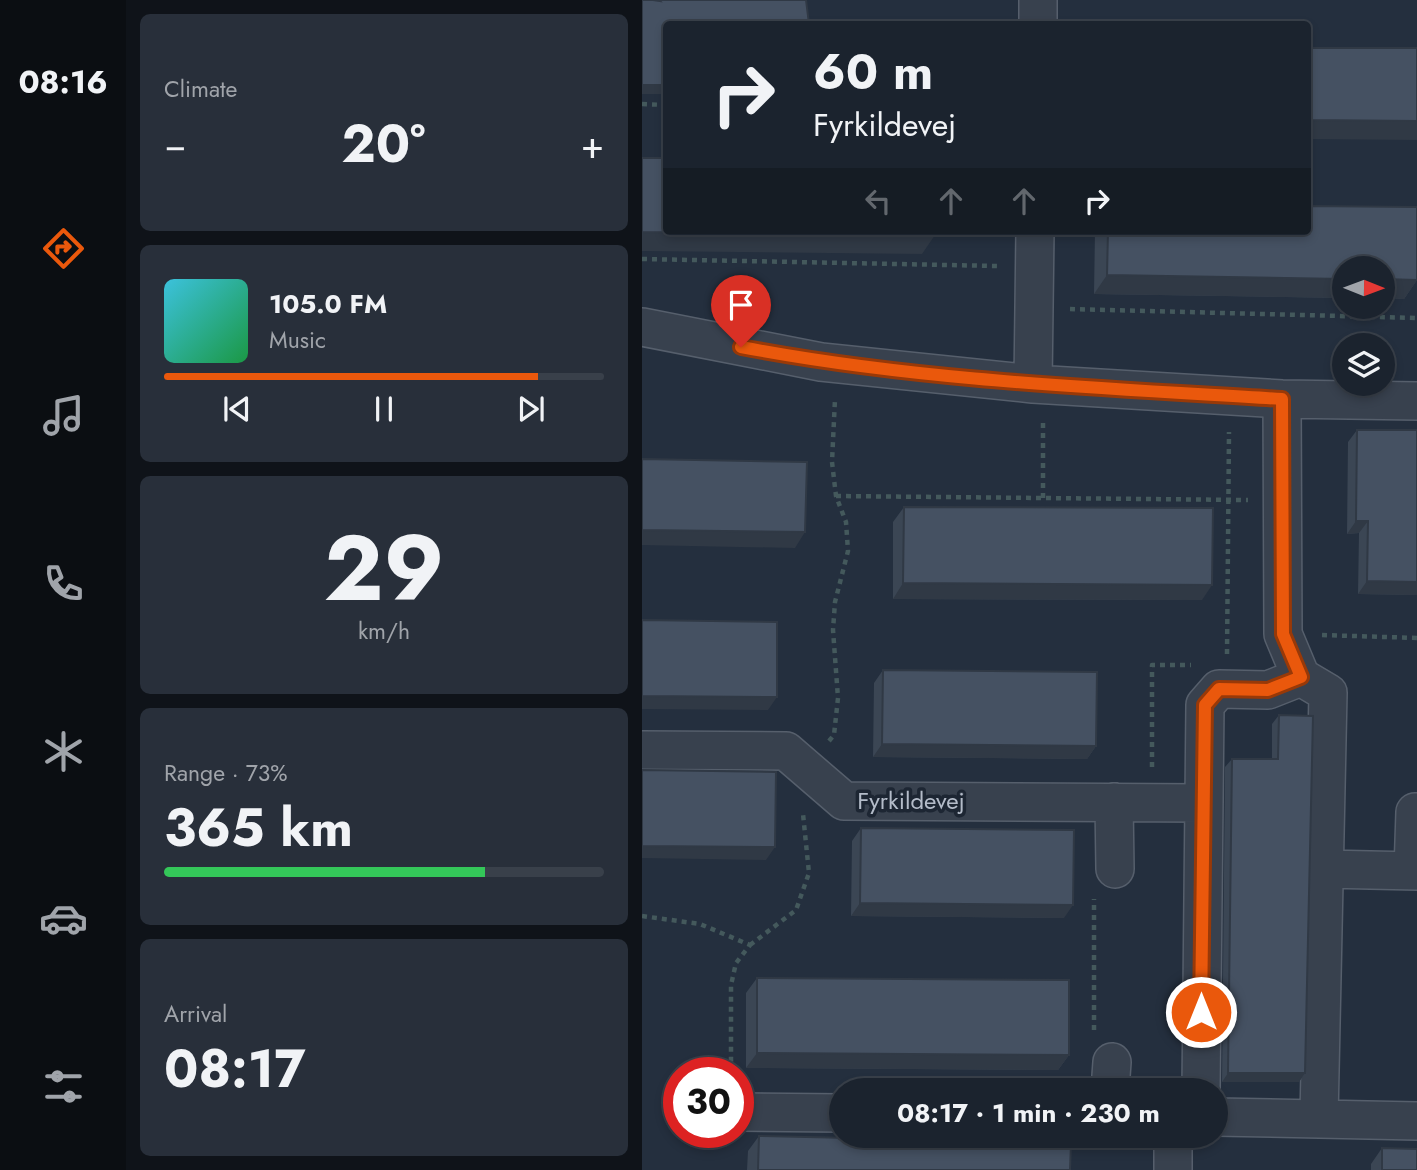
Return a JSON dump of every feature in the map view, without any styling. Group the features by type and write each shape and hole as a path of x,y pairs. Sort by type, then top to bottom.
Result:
{"street":[{"path":"1038,0 1038,21"},
{"path":"1035,249 1034,308 1038,384"},
{"path":"642,327 836,364 1038,384 1282,399 1417,401"},
{"path":"1282,399 1283,634 1301,677 1328,693 1319,1118"},
{"path":"1201,1078 1205,705 1219,689 1268,690 1301,677"},
{"name":"Fyrkildevej","path":"642,750 786,751 844,800 1202,803"},
{"path":"1105,884 1114,802"},
{"path":"1324,869 1415,871 1415,813"},
{"path":"754,1112 829,1113"},
{"path":"1228,1117 1417,1121"},
{"path":"1173,1148 1173,1170"}],"path":[{"path":"642,104 663,105"},
{"path":"642,259 1035,249"},
{"path":"1034,308 1417,317"},
{"path":"731,1057 731,985 736,963 750,945 796,910 809,873 801,788 807,768 834,735 838,698 834,611 848,551 846,522 836,496 832,462 836,364"},
{"path":"1038,384 1043,498"},
{"path":"1227,665 1229,396"},
{"path":"836,496 1281,500"},
{"path":"1283,634 1417,638"},
{"path":"1152,775 1152,665 1202,665"},
{"path":"1105,884 1105,1063"},
{"path":"642,916 700,923 750,945"}],"building":[{"path":"642,0 806,0 809,21 663,21 663,85 642,85"},
{"path":"1311,48 1417,48 1417,121 1311,120"},
{"path":"642,158 663,158 663,232 642,232"},
{"path":"1311,206 1417,207 1417,280 1395,279 1395,256 1332,256 1332,279 1107,275 1108,235 1311,235"},
{"path":"1357,430 1417,430 1417,582 1367,581 1368,521 1356,521"},
{"path":"642,459 807,462 805,532 642,530"},
{"path":"904,507 1213,508 1212,585 903,583"},
{"path":"642,620 777,622 777,697 642,696"},
{"path":"883,670 1097,672 1096,746 882,744"},
{"path":"1279,715 1313,716 1305,1073 1228,1073 1232,759 1278,759"},
{"path":"642,770 776,772 775,847 642,846"},
{"path":"861,828 1074,830 1073,905 860,903"},
{"path":"757,978 1069,980 1069,1055 757,1053"},
{"path":"759,1136 829,1138 829,1148 1071,1148 1070,1170 758,1170"},
{"path":"1382,1148 1417,1149 1417,1170 1382,1170"}],"route":[{"path":"741,347 821,362 1033,384 1282,399 1283,634 1301,677 1268,690 1219,689 1205,705 1201,1012"}]}
